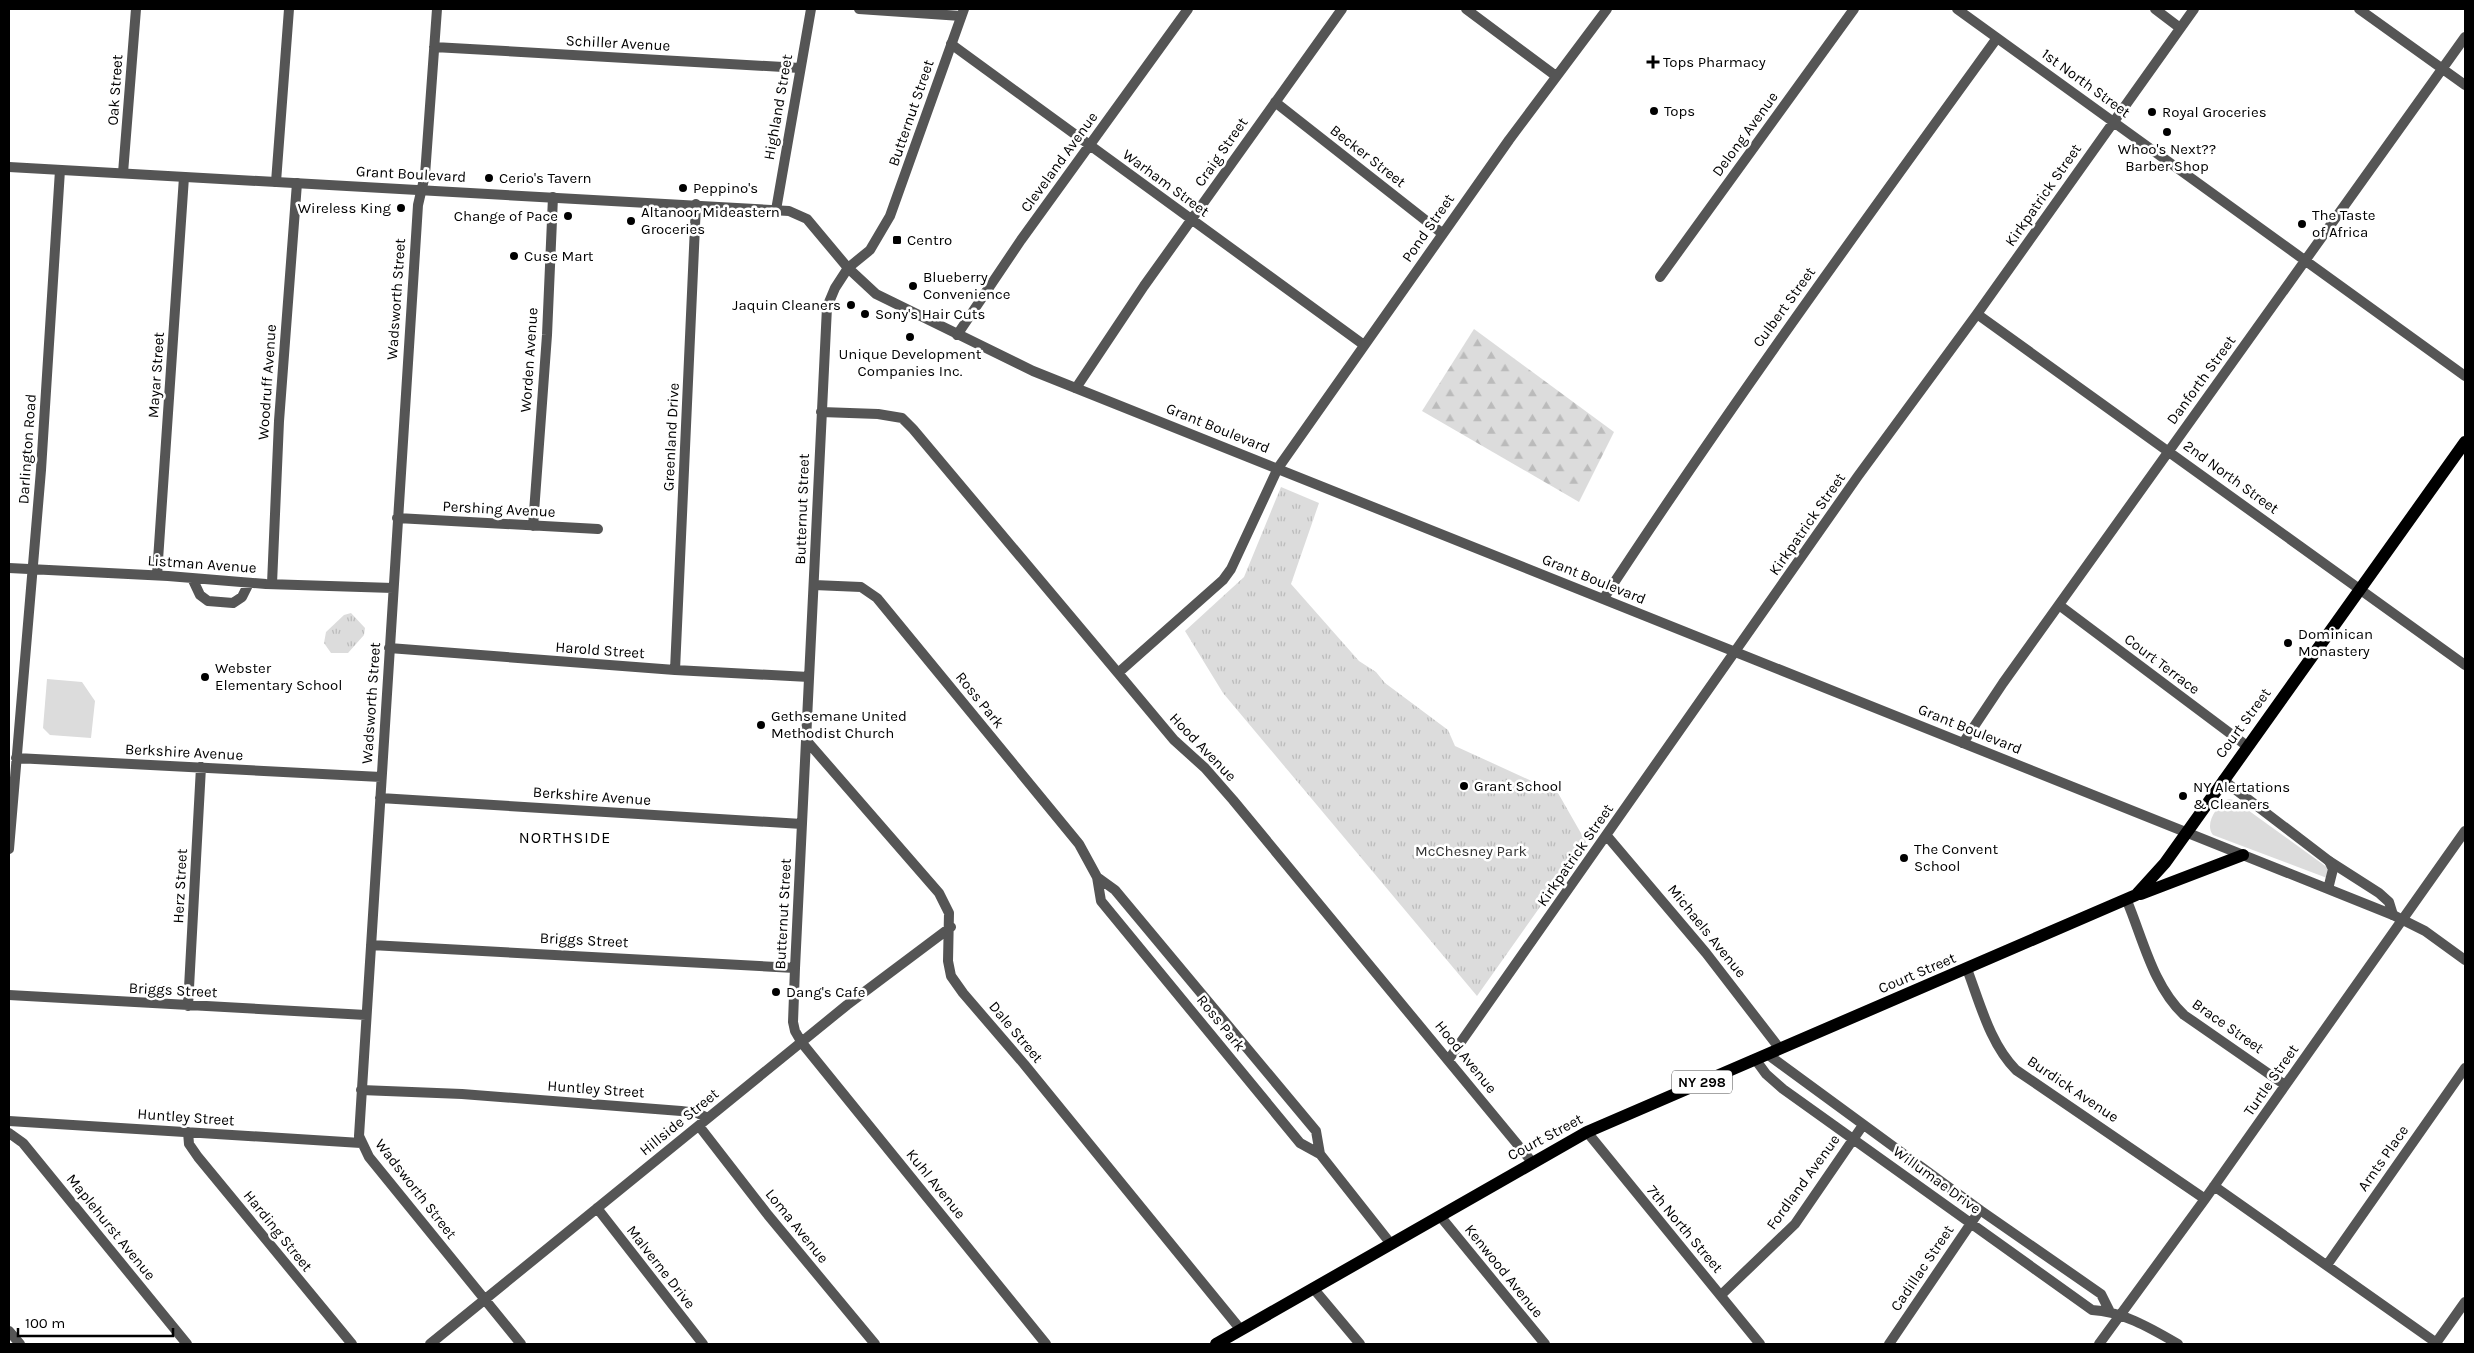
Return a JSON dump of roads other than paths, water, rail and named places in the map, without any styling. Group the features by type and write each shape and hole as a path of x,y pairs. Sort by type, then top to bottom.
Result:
{"main road":[{"name":"Court Street","path":"1216,1344 1587,1132 2132,898 2147,886 2165,863 2465,442"},
{"path":"2132,898 2243,855"}],"street":[{"name":"Oak Street","path":"123,173 136,9"},
{"path":"276,182 289,9"},
{"name":"Wadsworth Street","path":"437,9 425,175 420,190 397,518 359,1136 369,1157 521,1344"},
{"name":"Highland Street","path":"776,210 810,9"},
{"path":"859,9 962,12"},
{"name":"Cleveland Avenue","path":"957,335 1021,240 1188,9"},
{"name":"Craig Street","path":"1076,388 1191,220 1342,9"},
{"path":"1466,9 1556,76"},
{"name":"Pond Street","path":"1118,673 1223,580 1243,546 1268,484 1278,468 1443,234 1606,9"},
{"name":"Delong Avenue","path":"1660,277 1854,9"},
{"name":"1st North Street","path":"1957,9 2465,376"},
{"path":"2155,9 2180,28"},
{"name":"Kirkpatrick Street","path":"1449,1059 1737,652 1858,476 1978,314 2194,9"},
{"path":"2359,9 2465,85"},
{"name":"Butternut Street","path":"802,1043 793,1022 827,306 834,288 848,268 870,250 890,216 962,12"},
{"name":"Danforth Street","path":"1963,743 2169,450 2465,37"},
{"name":"Culbert Street","path":"1604,598 1680,481 1786,330 1997,38"},
{"name":"Warham Street","path":"951,44 1364,345"},
{"name":"Schiller Avenue","path":"434,47 800,68"},
{"name":"Becker Street","path":"1275,102 1443,234"},
{"name":"Grant Boulevard","path":"9,167 696,204 789,211 807,219 848,268 876,294 1033,371 2398,917 2425,931 2465,960"},
{"name":"Darlington Road","path":"9,849 33,569 60,170"},
{"name":"Mayar Street","path":"157,575 184,177"},
{"name":"Woodruff Avenue","path":"272,584 279,421 297,183"},
{"name":"Worden Avenue","path":"533,526 547,335 554,197"},
{"name":"Greenland Drive","path":"675,670 696,204"},
{"name":"2nd North Street","path":"1978,314 2465,665"},
{"name":"Hood Avenue","path":"821,412 878,414 902,418 912,428 1174,740 1206,768 1449,1059 1532,1162"},
{"name":"Pershing Avenue","path":"397,518 598,529"},
{"name":"Listman Avenue","path":"9,568 157,575 272,584 393,588"},
{"path":"192,578 200,595 208,601 233,603 242,597 249,582"},
{"name":"Ross Park","path":"814,585 861,586 877,598 1079,844 1097,877 1101,901 1300,1143 1320,1154 1391,1244"},
{"name":"Court Terrace","path":"2059,605 2247,746"},
{"name":"Harold Street","path":"390,648 675,670 809,677"},
{"name":"Dale Street","path":"806,740 938,893 949,913 951,928 948,962 951,976 963,993 1024,1064 1240,1330"},
{"name":"Berkshire Avenue","path":"16,758 381,777"},
{"name":"Herz Street","path":"188,1006 201,767"},
{"name":"Grant Boulevard","path":"2223,780 2329,861 2379,893 2389,902 2398,917"},
{"name":"Berkshire Avenue","path":"380,798 802,824"},
{"name":"Turtle Street","path":"2099,1344 2286,1085 2398,917 2465,831"},
{"name":"Michaels Avenue","path":"1607,836 1706,953 1780,1049"},
{"path":"2328,889 2334,869 2329,861"},
{"name":"Ross Park","path":"1097,877 1116,890 1316,1131 1320,1154"},
{"name":"Brace Street","path":"2132,898 2161,985 2171,1003 2184,1015 2286,1085"},
{"name":"Hillside Street","path":"430,1344 708,1118 951,928"},
{"name":"Briggs Street","path":"371,945 796,968"},
{"name":"Burdick Avenue","path":"1967,969 1997,1045 2005,1059 2016,1070 2205,1199"},
{"name":"Briggs Street","path":"9,995 366,1016"},
{"name":"Kuhl Avenue","path":"802,1043 1046,1344"},
{"name":"Willumae Drive","path":"1761,1057 1863,1125 1980,1210 2101,1294 2109,1310"},
{"name":"Willumae Drive","path":"1761,1057 1766,1074 1783,1089 2092,1310 2109,1310 2178,1344"},
{"name":"Arnts Place","path":"2327,1265 2465,1068"},
{"name":"Huntley Street","path":"361,1090 462,1094 677,1110 697,1113 708,1118"},
{"name":"Huntley Street","path":"9,1121 361,1143"},
{"name":"Fordland Avenue","path":"1721,1295 1795,1224 1863,1125"},
{"name":"Loma Avenue","path":"699,1126 768,1215 875,1344"},
{"name":"Harding Street","path":"188,1132 189,1144 198,1157 352,1344"},
{"name":"7th North Street","path":"1587,1132 1760,1344"},
{"name":"Maplehurst Avenue","path":"9,1133 23,1143 187,1344"},
{"path":"2214,1186 2437,1343 2465,1302"},
{"name":"Malverne Drive","path":"597,1208 703,1344"},
{"name":"Cadillac Street","path":"1889,1344 1980,1210"},
{"name":"Kenwood Avenue","path":"1440,1216 1545,1344"},
{"path":"1313,1288 1360,1344"},
{"path":"9,1331 20,1344"}],"place":[{"name":"Tops Pharmacy","path":"1653,62"},
{"name":"Tops","path":"1654,111"},
{"name":"Royal Groceries","path":"2152,112"},
{"name":"Whoo's Next?? Barber Shop","path":"2167,132"},
{"name":"Cerio's Tavern","path":"489,178"},
{"name":"Peppino's","path":"683,188"},
{"name":"Wireless King","path":"401,208"},
{"name":"Change of Pace","path":"568,216"},
{"name":"Altanoor Mideastern Groceries","path":"631,221"},
{"name":"The Taste of Africa","path":"2302,224"},
{"name":"Centro","path":"897,240"},
{"name":"Cuse Mart","path":"514,256"},
{"name":"Blueberry Convenience","path":"913,286"},
{"name":"Jaquin Cleaners","path":"851,305"},
{"name":"Sony's Hair Cuts","path":"865,314"},
{"name":"Unique Development Companies Inc.","path":"910,337"},
{"name":"Dominican Monastery","path":"2288,643"},
{"name":"Webster Elementary School","path":"205,677"},
{"name":"Gethsemane United Methodist Church","path":"761,725"},
{"name":"Grant School","path":"1464,786"},
{"name":"NY Alertations & Cleaners","path":"2183,796"},
{"name":"The Convent School","path":"1904,858"},
{"name":"Dang's Cafe","path":"776,992"}],"district":[{"name":"NORTHSIDE","path":"565,837"}],"park label":[{"name":"McChesney Park","path":"1471,851"}]}
